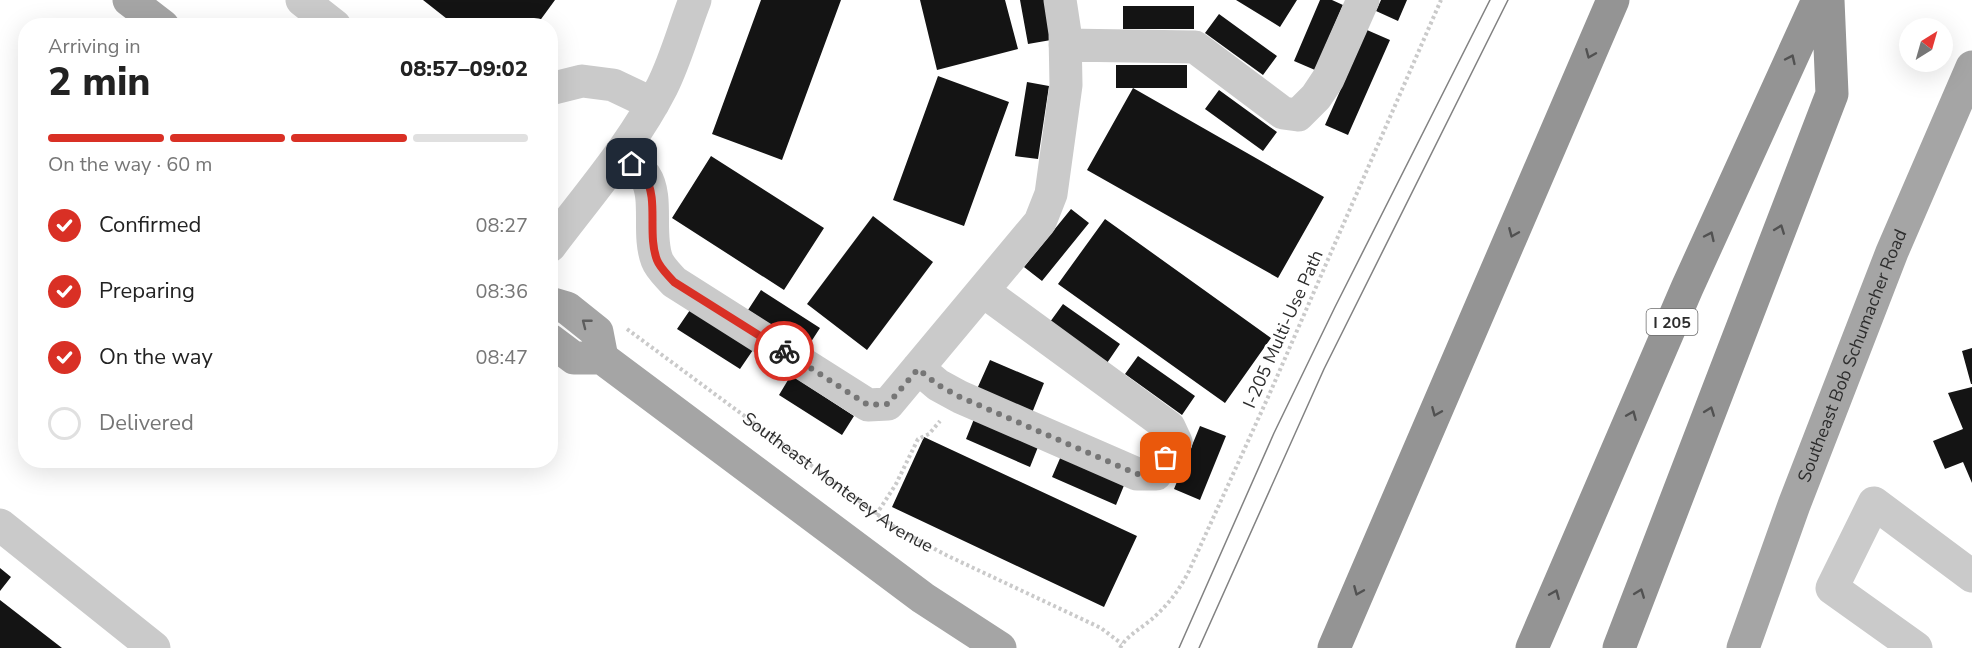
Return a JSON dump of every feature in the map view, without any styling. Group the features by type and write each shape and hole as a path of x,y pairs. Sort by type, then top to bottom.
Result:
{"highway":[{"path":"1334,648 1613,0"},
{"name":"I 205","path":"1532,648 1687,288 1818,0"},
{"path":"1619,648 1832,94 1828,0"}],"main road":[{"path":"129,0 152,18"},
{"name":"Southeast Bob Schumacher Road","path":"1743,648 1794,505 1892,252 1972,67"},
{"path":"558,305 567,308 597,332 602,358"},
{"path":"558,346 574,358 602,358 923,598 1000,648"}],"street":[{"path":"302,0 325,18"},
{"path":"558,235 620,154 653,104 668,75 695,0"},
{"path":"620,154 644,175 649,184 652,198 651,235 657,261 674,282 868,405 888,404 1040,222 1051,194 1066,85 1065,45 1060,0"},
{"path":"1065,45 1195,47 1283,113 1298,115 1316,98 1328,79 1363,0"},
{"path":"558,87 582,81 613,85 653,104"},
{"path":"918,369 938,385 960,397 1137,474 1156,474 1176,442 1169,427 983,291"},
{"path":"1916,648 1832,588 1874,503 1972,576"},
{"path":"0,525 149,647"}],"path":[{"name":"I-205 Multi-Use Path","path":"1121,646 1131,633 1146,624 1168,603 1189,571 1269,395 1441,0"},
{"name":"Southeast Monterey Avenue","path":"621,324 897,529 948,556 1101,628 1121,646"},
{"path":"876,514 896,484 918,439 929,434 960,397"}],"building":[{"path":"423,0 555,0 542,18 446,18"},
{"path":"761,0 841,0 782,160 712,134"},
{"path":"920,0 1005,0 1018,49 937,70"},
{"path":"1020,0 1044,0 1051,40 1028,44"},
{"path":"1236,0 1297,0 1280,27"},
{"path":"1320,0 1332,0 1343,5 1315,70 1294,61"},
{"path":"1381,0 1407,0 1398,21 1376,11"},
{"path":"1123,6 1194,6 1194,29 1123,29"},
{"path":"1219,14 1277,56 1263,75 1205,33"},
{"path":"1367,30 1390,40 1348,135 1325,125"},
{"path":"1116,65 1187,65 1187,88 1116,88"},
{"path":"938,76 1009,102 964,226 893,200"},
{"path":"1027,82 1049,86 1038,159 1015,156"},
{"path":"1133,88 1324,197 1278,278 1087,170"},
{"path":"1219,90 1277,132 1263,151 1205,109"},
{"path":"711,156 824,228 784,290 672,218"},
{"path":"1071,209 1089,223 1042,281 1024,267"},
{"path":"873,216 933,262 867,350 807,304"},
{"path":"1105,219 1271,338 1225,403 1058,284"},
{"path":"761,290 820,328 807,348 748,310"},
{"path":"1063,304 1120,344 1107,363 1050,322"},
{"path":"690,310 753,350 740,369 677,329"},
{"path":"1972,348 1972,384 1971,384 1962,351"},
{"path":"1138,356 1195,396 1182,415 1125,374"},
{"path":"990,360 1044,383 1032,413 977,389"},
{"path":"791,375 854,416 842,435 779,395"},
{"path":"1972,387 1972,483 1963,462 1945,469 1933,441 1963,429 1948,393"},
{"path":"974,419 1038,447 1030,467 966,439"},
{"path":"1200,426 1226,436 1200,500 1174,489"},
{"path":"924,437 1137,536 1104,607 892,507"},
{"path":"1061,456 1125,483 1116,505 1052,477"},
{"path":"0,568 11,577 0,591"},
{"path":"0,600 62,648 0,648"}],"tram line":[{"path":"1179,648 1274,433 1490,0"},
{"path":"1199,648 1324,369 1508,0"}],"way so far":[{"path":"784,351 868,405 888,404 918,369 938,385 960,397 1137,474 1156,474 1166,458"}],"route":[{"path":"632,164 644,175 649,184 652,198 651,235 657,261 664,270 674,282 784,351"}]}
